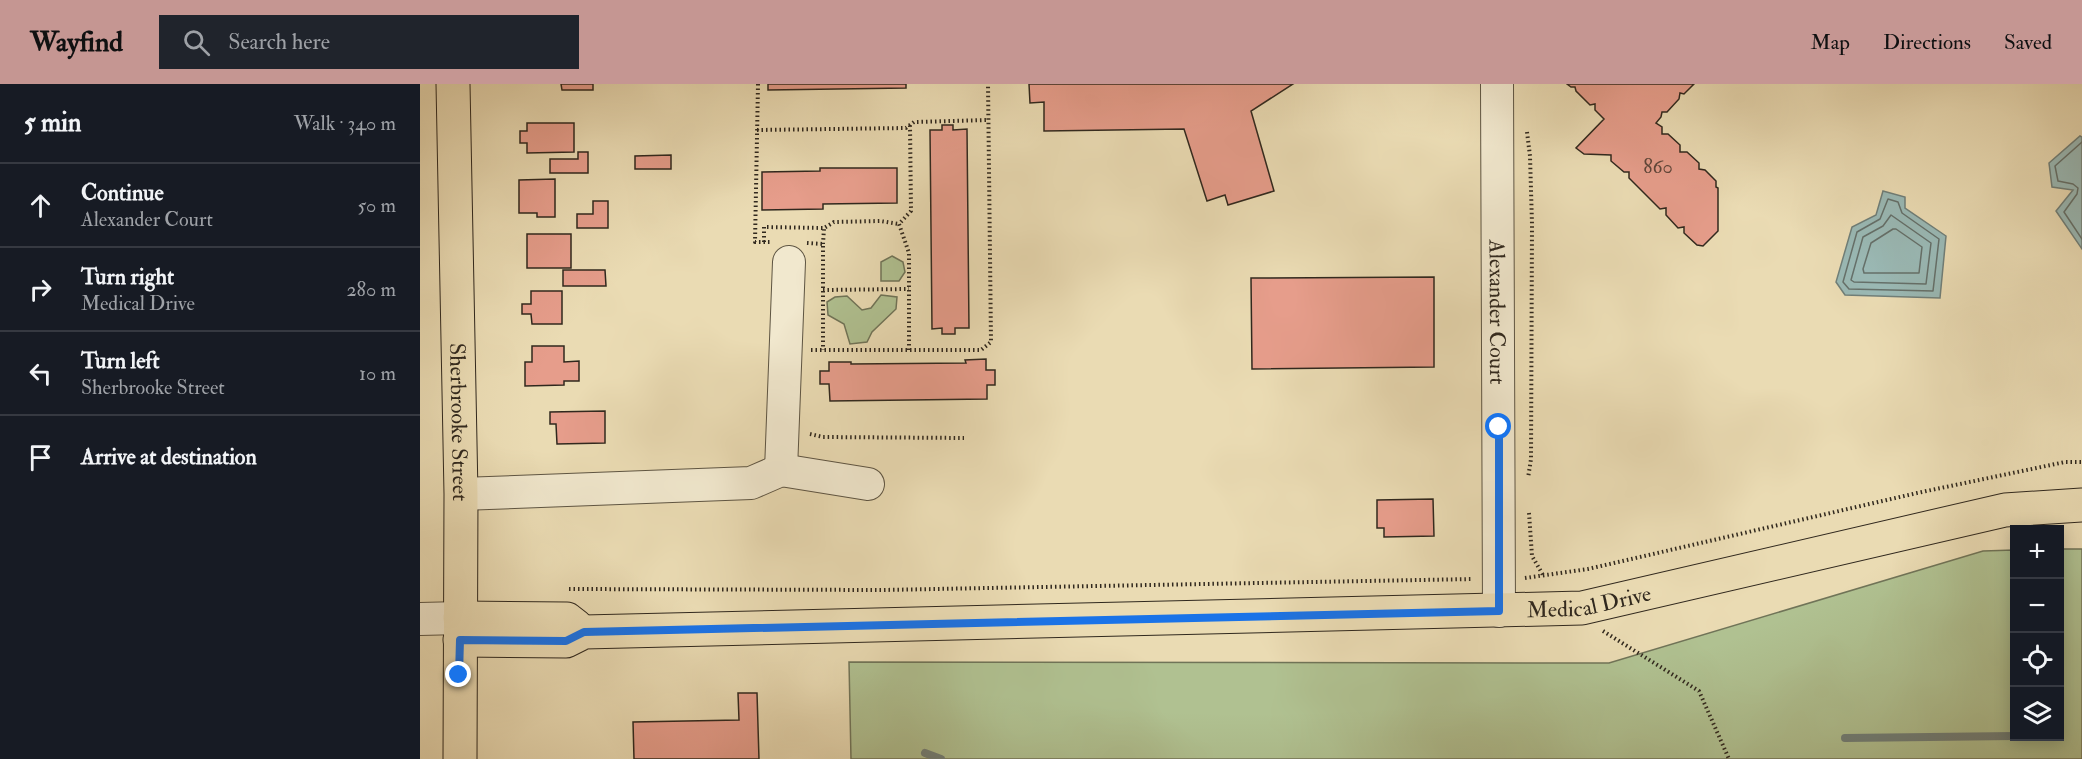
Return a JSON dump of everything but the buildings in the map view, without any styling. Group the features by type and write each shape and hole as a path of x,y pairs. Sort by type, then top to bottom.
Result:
{"main road":[{"name":"Sherbrooke Street","path":"453,84 460,494 460,759"},
{"name":"Medical Drive","path":"460,629 567,619 584,632 1499,596 1582,609 2005,510 2082,505"}],"street":[{"name":"Alexander Court","path":"1497,84 1499,596"},
{"path":"781,470 788,249"},
{"path":"460,494 752,483 781,470 868,484"},
{"path":"420,619 460,629"},
{"path":"420,639 460,629"}],"path":[{"path":"758,84 755,242 764,242 788,249 823,244"},
{"path":"785,350 981,350 991,342 988,84"},
{"path":"757,130 906,128 914,122 988,120"},
{"path":"898,224 911,211 910,125"},
{"path":"1526,125 1530,156 1532,224 1531,459 1527,484"},
{"path":"764,242 764,227 824,228 834,222 880,221 898,224"},
{"path":"898,224 909,253 909,350"},
{"path":"823,350 824,228"},
{"path":"823,290 909,289"},
{"path":"804,432 823,437 964,438"},
{"path":"564,589 882,590 1467,578 1499,596 1543,575 1588,569 1940,488 2065,462 2082,462"},
{"path":"1528,508 1532,556 1543,575"},
{"path":"1602,631 1699,691 1729,759"}],"green space":[{"path":"892,256 903,262 905,272 899,281 881,281 881,262"},
{"path":"881,295 897,297 896,309 872,332 867,342 850,344 844,324 828,315 827,302 835,297 847,296 862,310 871,308"},
{"path":"2064,549 2082,549 2082,759 851,759 849,662 1609,663 1983,551 2010,550 2010,741 2064,741"}],"water":[{"path":"2080,136 2082,137 2082,249 2056,211 2073,190 2052,187 2049,163"},
{"path":"1883,191 1905,197 1905,208 1946,236 1940,298 1845,295 1836,282 1852,227 1876,215"}],"waterway":[{"path":"1845,738 2010,736"},
{"path":"925,753 941,759"}],"route":[{"path":"459,675 460,640 566,641 584,632 1499,611 1499,427"}]}
